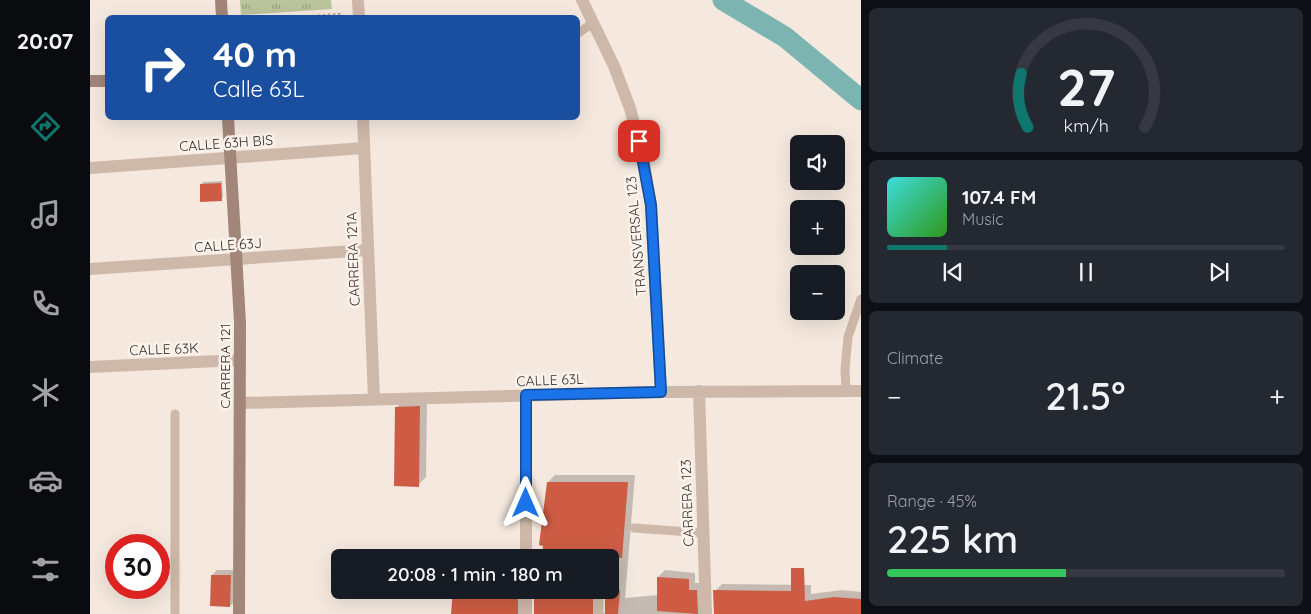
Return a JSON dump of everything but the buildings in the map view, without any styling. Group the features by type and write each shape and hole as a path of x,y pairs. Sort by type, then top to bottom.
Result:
{"street":[{"path":"221,0 222,15"},
{"path":"358,0 359,15"},
{"name":"TRANSVERSAL 123","path":"582,0 624,91 643,157 651,205 661,392"},
{"path":"90,82 105,81"},
{"name":"CARRERA 121","path":"228,120 240,322 239,614"},
{"name":"CARRERA 121A","path":"363,120 374,400"},
{"name":"CALLE 63H BIS","path":"90,168 364,148"},
{"name":"CALLE 63J","path":"90,269 368,250"},
{"name":"CALLE 63K","path":"90,367 240,360"},
{"name":"CALLE 63L","path":"240,403 698,391 861,391"},
{"name":"CARRERA 123","path":"698,391 706,614"},
{"path":"526,395 526,549"},
{"path":"526,599 526,614"}],"lane":[{"path":"580,32 593,23"},
{"path":"846,391 845,369 848,337 861,300"},
{"path":"175,414 175,614"},
{"path":"634,528 703,533"},
{"path":"599,599 599,614"}],"green space":[{"path":"240,0 331,0 332,9 241,15"}],"waterway":[{"path":"723,0 785,37 861,100"}],"route":[{"path":"526,503 526,395 661,392 651,205 639,141"}]}
